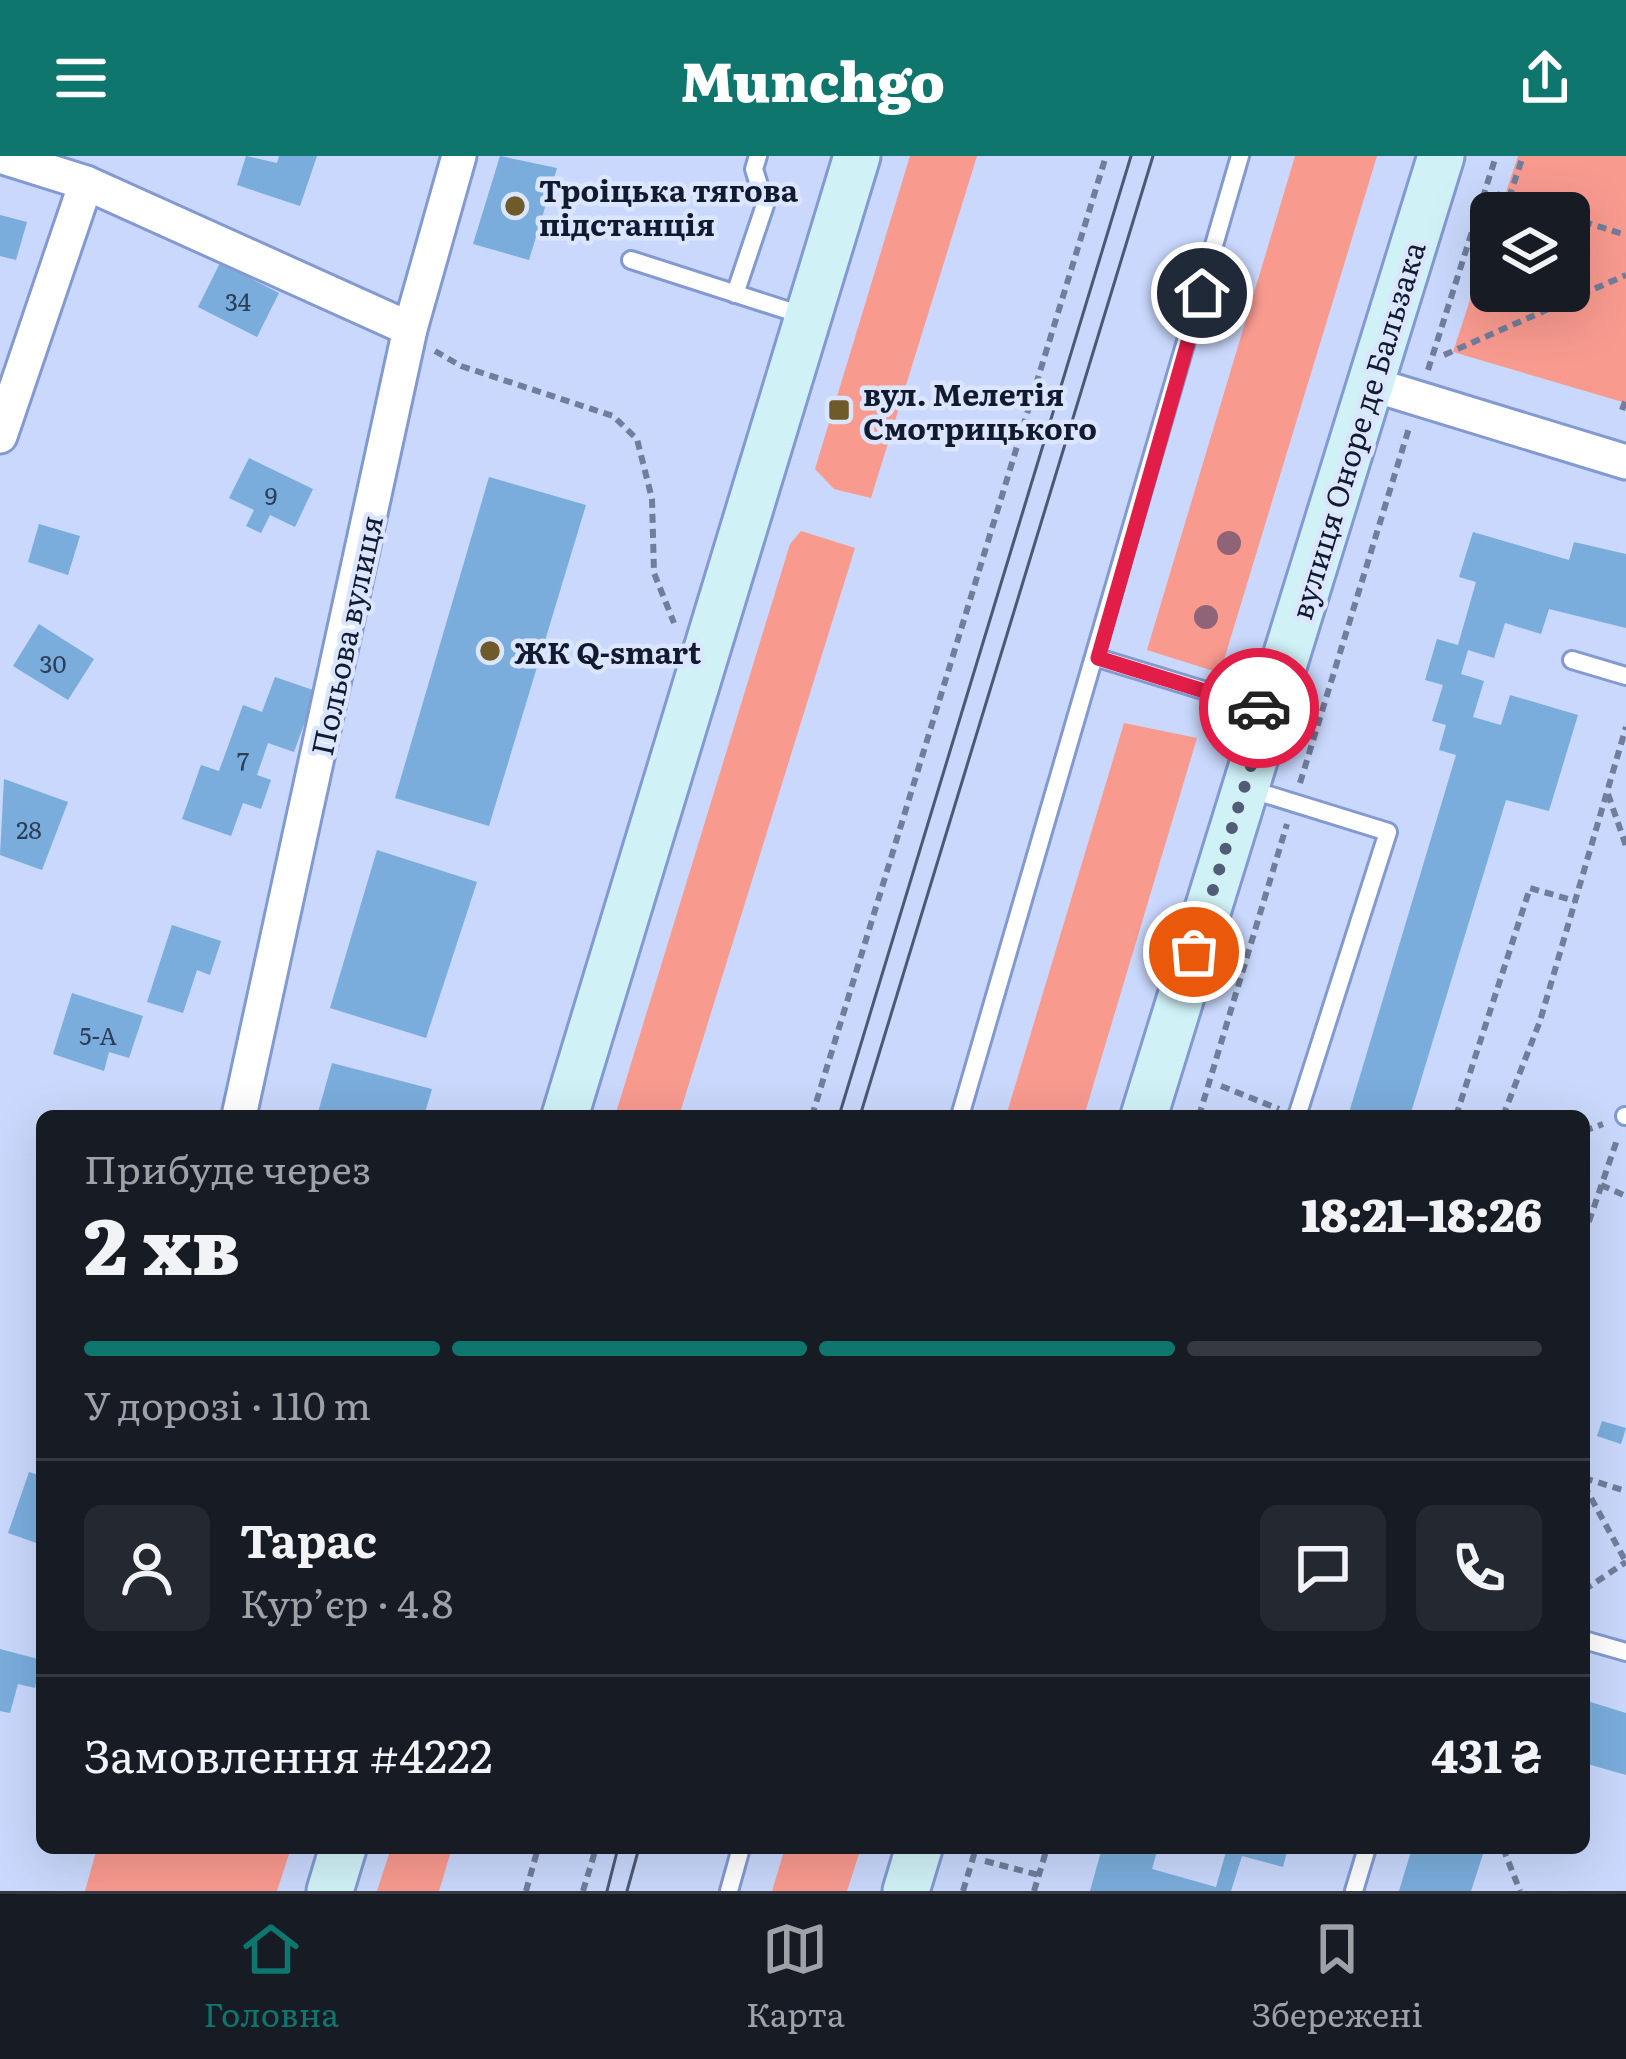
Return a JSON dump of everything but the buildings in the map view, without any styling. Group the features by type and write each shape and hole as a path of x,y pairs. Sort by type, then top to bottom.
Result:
{"street":[{"path":"0,156 86,183 410,329"},
{"name":"Польова вулиця","path":"240,1110 410,329 459,156"},
{"path":"568,1110 857,156"},
{"name":"вулиця Оноре де Бальзака","path":"1146,1110 1441,156"},
{"path":"0,436 86,183"},
{"path":"1371,384 1626,462"},
{"path":"330,1891 341,1854"},
{"path":"906,1891 917,1854"}],"lane":[{"path":"735,294 765,205 754,169 758,156"},
{"path":"962,1110 1098,658 1240,156"},
{"path":"632,260 808,317"},
{"path":"1098,658 1268,710"},
{"path":"1572,660 1626,676"},
{"path":"1245,788 1388,832 1299,1110"},
{"path":"1590,1642 1626,1652"},
{"path":"729,1891 739,1854"},
{"path":"1354,1891 1365,1854"}],"path":[{"path":"814,1110 1106,156"},
{"path":"1201,1110 1496,156"},
{"path":"1511,192 1523,156"},
{"path":"1590,224 1626,235"},
{"path":"1444,356 1626,275"},
{"path":"410,329 461,366 578,401 614,416 637,439 652,499 654,573 678,633 702,670"},
{"path":"1622,410 1626,399"},
{"path":"1385,454 1412,463"},
{"path":"1505,1110 1540,1022 1626,727"},
{"path":"1607,791 1626,846"},
{"path":"1458,1110 1530,888 1575,901"},
{"path":"1221,1086 1282,1110"},
{"path":"1590,1218 1626,1116"},
{"path":"1601,1185 1626,1196"},
{"path":"1590,1483 1626,1491"},
{"path":"1590,1493 1626,1562 1590,1586"},
{"path":"526,1891 536,1854"},
{"path":"583,1891 594,1854"},
{"path":"963,1891 974,1854"},
{"path":"1034,1891 1045,1854"},
{"path":"1505,1854 1520,1891"},
{"path":"985,1861 1039,1875"}],"shaded area":[{"path":"910,156 977,156 871,498 834,489 815,469"},
{"path":"1295,156 1377,156 1220,673 1147,650"},
{"path":"1518,156 1626,156 1626,403 1453,352 1470,300 1470,312 1590,312 1590,192 1506,192"},
{"path":"801,531 855,548 681,1110 617,1110 790,544"},
{"path":"1124,723 1197,738 1086,1110 1008,1110"},
{"path":"95,1854 289,1854 277,1891 85,1891"},
{"path":"389,1854 450,1854 439,1891 377,1891"},
{"path":"783,1854 859,1854 847,1891 772,1891"}],"tram line":[{"path":"841,1110 1131,156"},
{"path":"862,1110 1153,156"},
{"path":"607,1891 616,1854"},
{"path":"627,1891 637,1854"}],"way so far":[{"path":"1194,952 1268,710 1259,708"}],"place":[{"name":"Троiцька тягова пiдстанцiя","path":"515,206"},
{"name":"вул. Мелетія Смотрицького","path":"839,410"},
{"name":"ЖК Q-smart","path":"490,651"}],"route":[{"path":"1202,293 1098,658 1259,708"}]}
